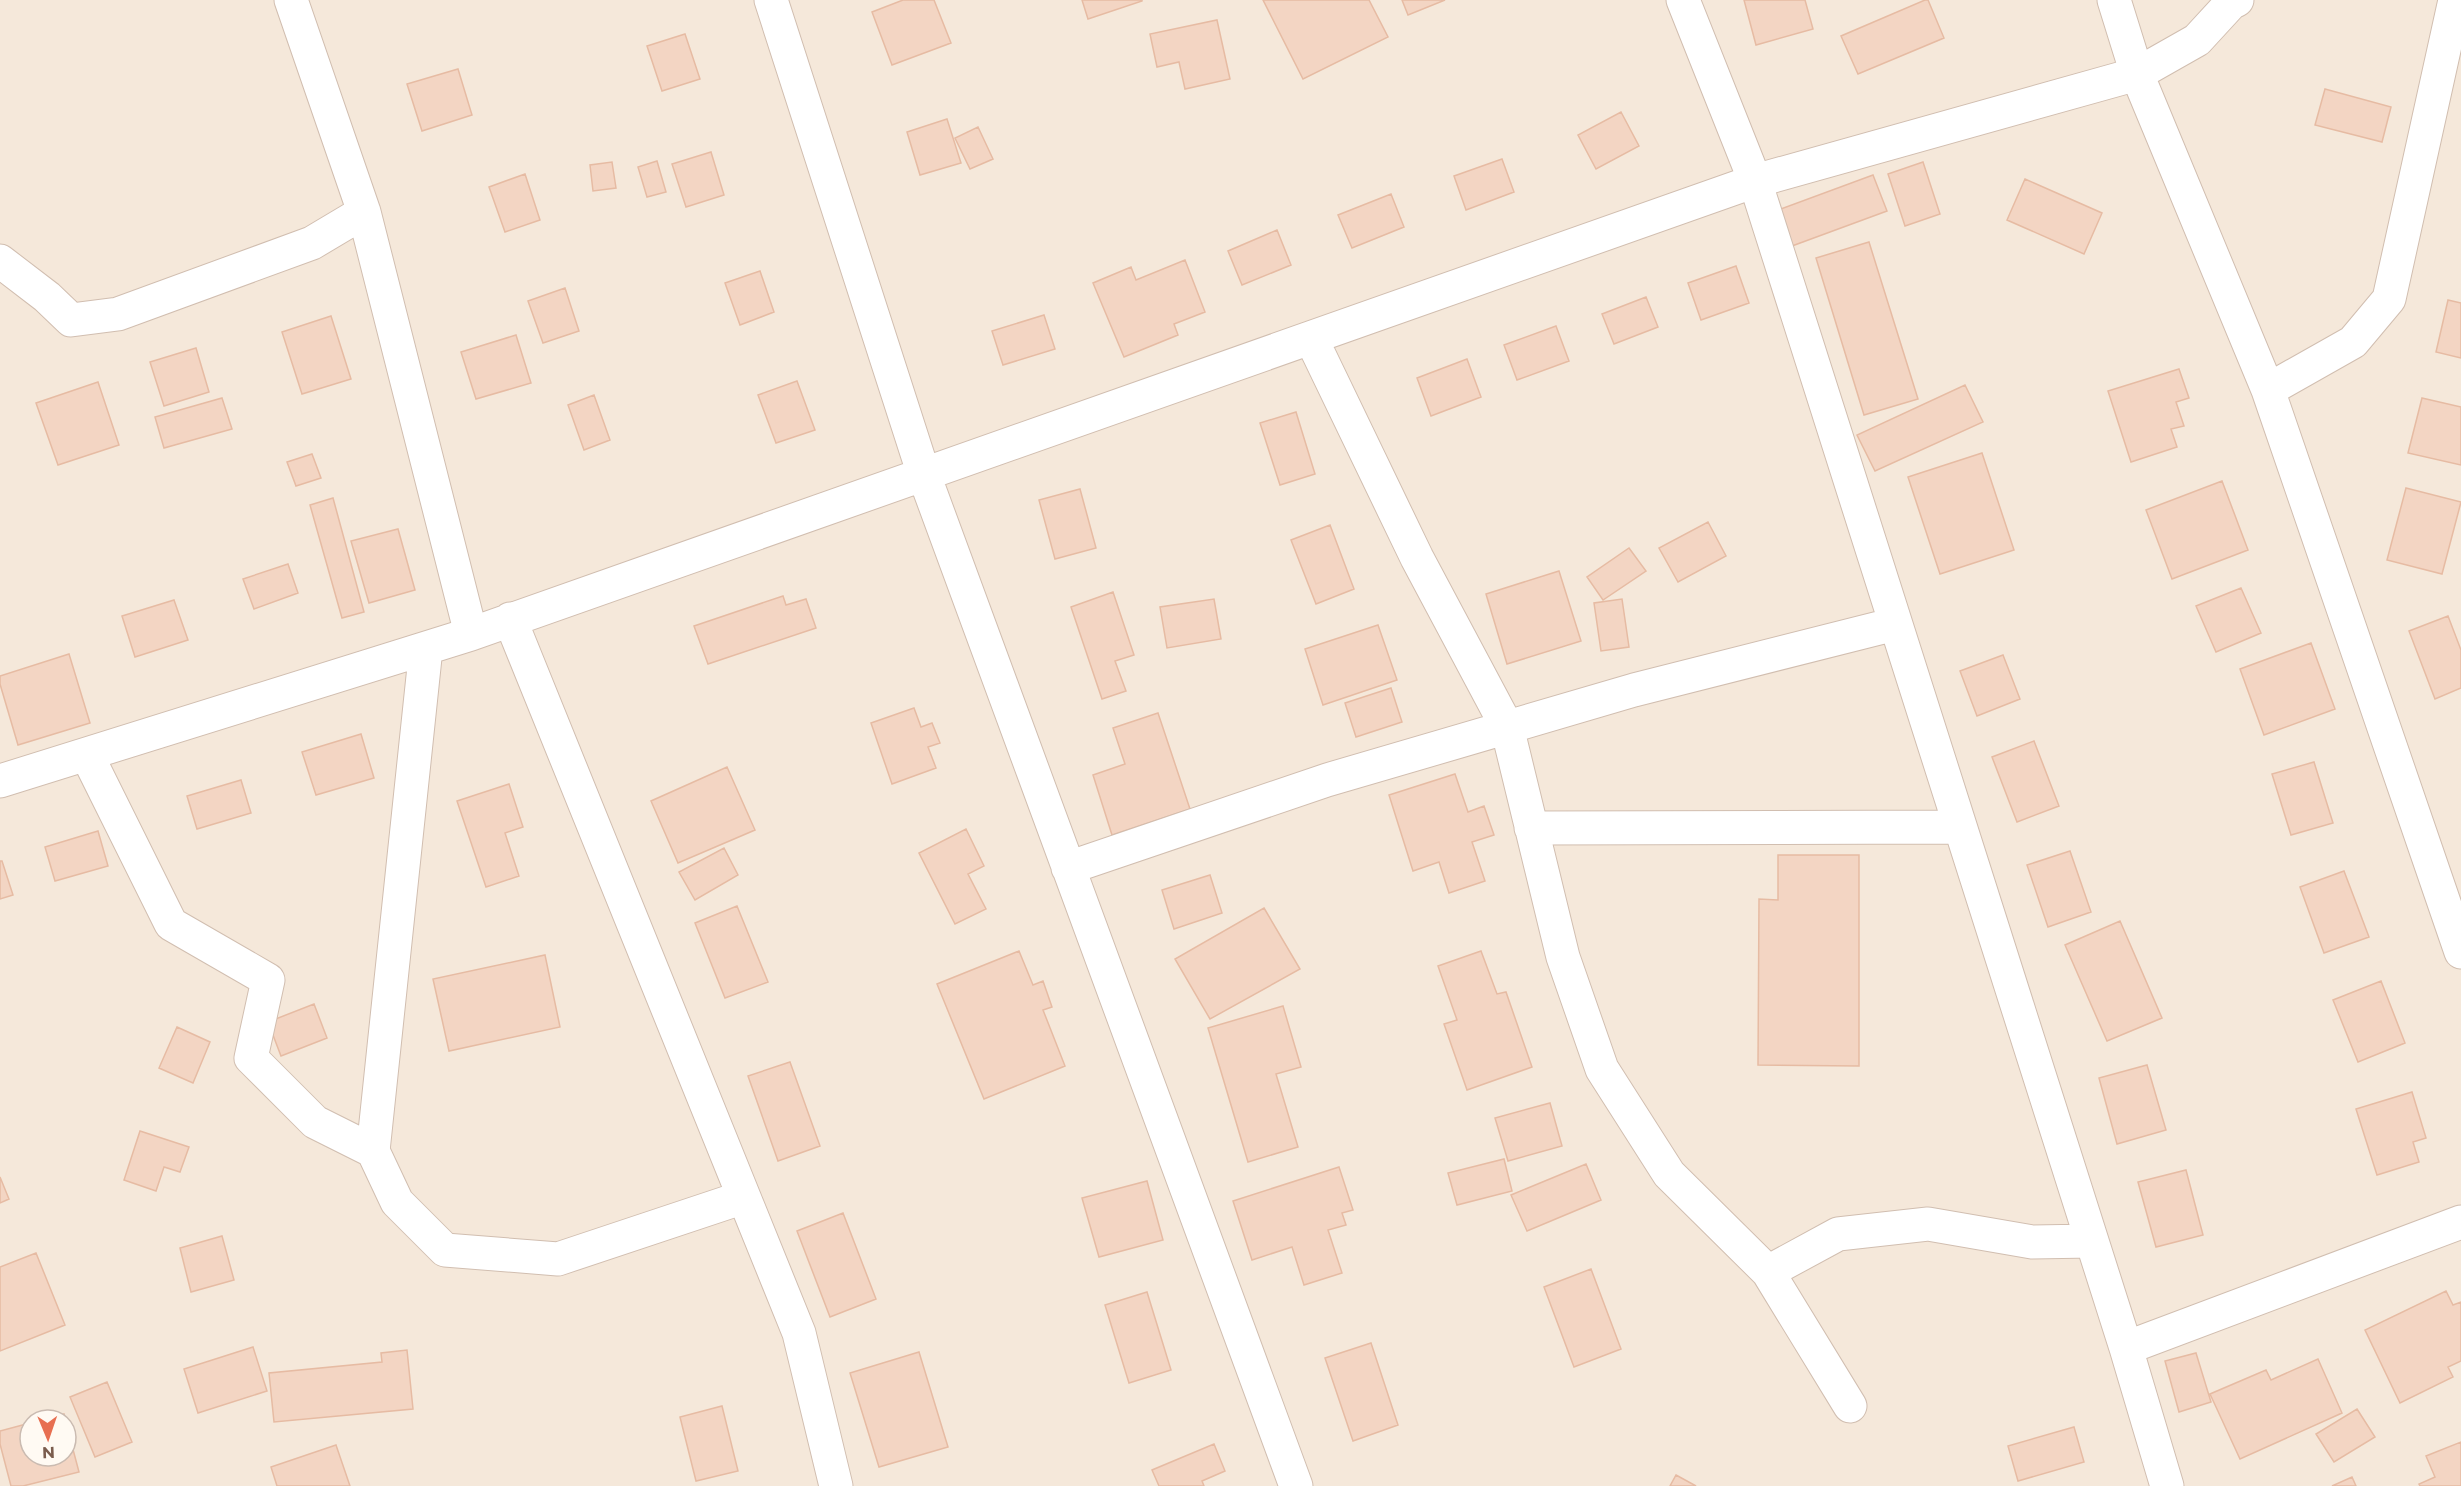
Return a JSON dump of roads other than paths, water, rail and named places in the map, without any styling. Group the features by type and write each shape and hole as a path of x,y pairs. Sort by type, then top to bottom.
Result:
{"street":[{"path":"291,0 364,212 471,634"},
{"path":"771,0 924,475 1296,1486"},
{"path":"1683,0 1755,181 2126,1348 2167,1486"},
{"path":"2114,0 2137,74 2268,390 2461,952"},
{"path":"0,781 471,634 1755,181 2137,74 2198,40 2231,3 2237,0"},
{"path":"2268,390 2353,342 2389,299 2455,0"},
{"path":"0,261 47,297 71,320 118,314 312,243 364,212"},
{"path":"1311,338 1417,558 1507,727 1563,957 1602,1069 1669,1174 1768,1272 1850,1406"},
{"path":"510,619 799,1333 836,1486"},
{"path":"1068,868 1327,780 1634,690 1895,624"},
{"path":"426,648 373,1151 397,1203 445,1250 558,1259 744,1197"},
{"path":"87,754 171,924 268,980 251,1058 315,1122 373,1151"},
{"path":"1532,828 1960,828"},
{"path":"2126,1348 2461,1222"},
{"path":"1768,1272 1838,1234 1928,1224 2032,1242 2092,1241"}]}
